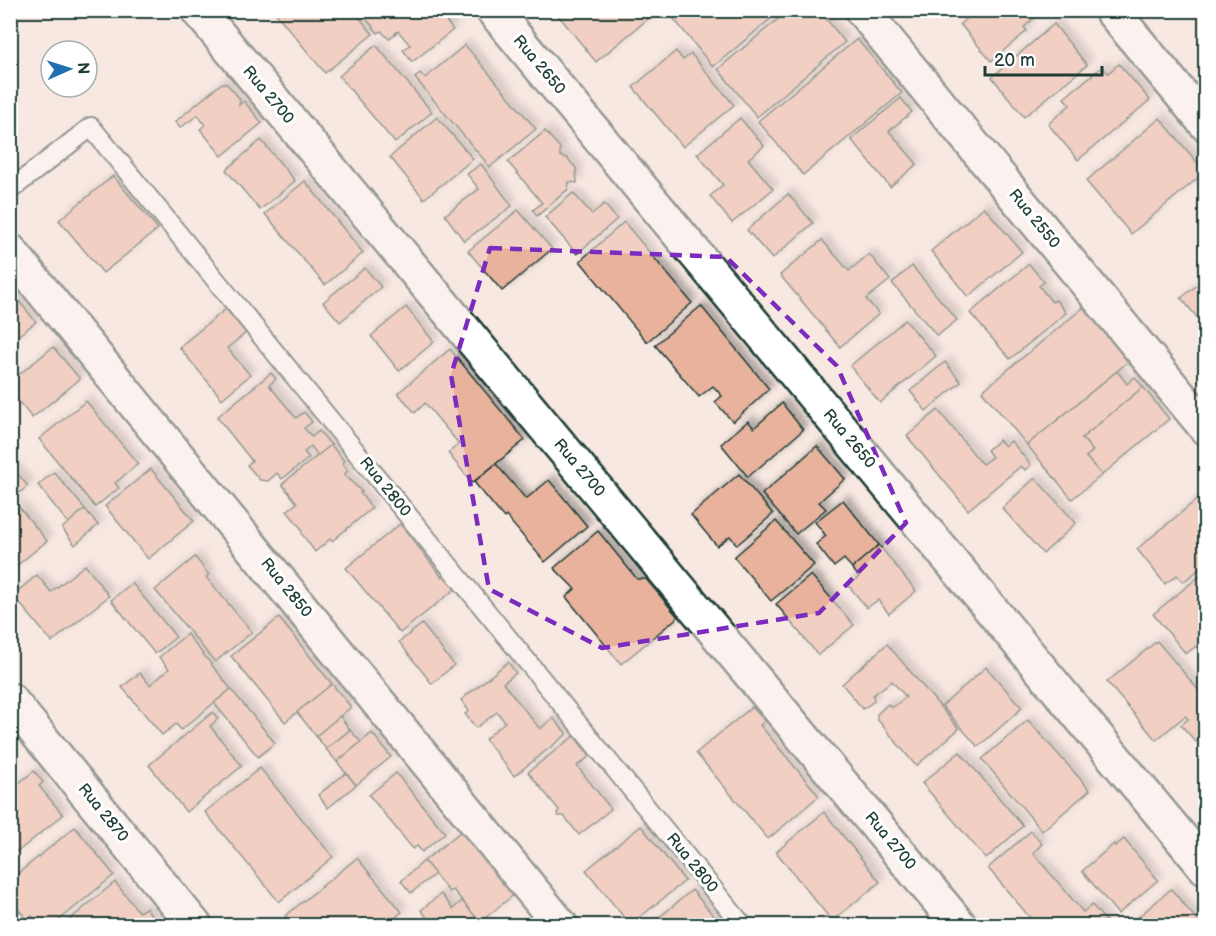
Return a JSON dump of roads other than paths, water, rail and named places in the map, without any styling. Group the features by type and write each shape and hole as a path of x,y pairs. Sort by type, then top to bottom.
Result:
{"street":[{"name":"Rua 2700","path":"198,10 960,926"},
{"name":"Rua 2650","path":"493,10 1206,868"},
{"name":"Rua 2550","path":"862,10 1206,428"},
{"path":"1111,10 1206,124"},
{"name":"Rua 2850","path":"10,251 561,926"},
{"name":"Rua 2870","path":"10,700 195,926"}],"lane":[{"name":"Rua 2800","path":"10,190 91,127 743,926"}]}
